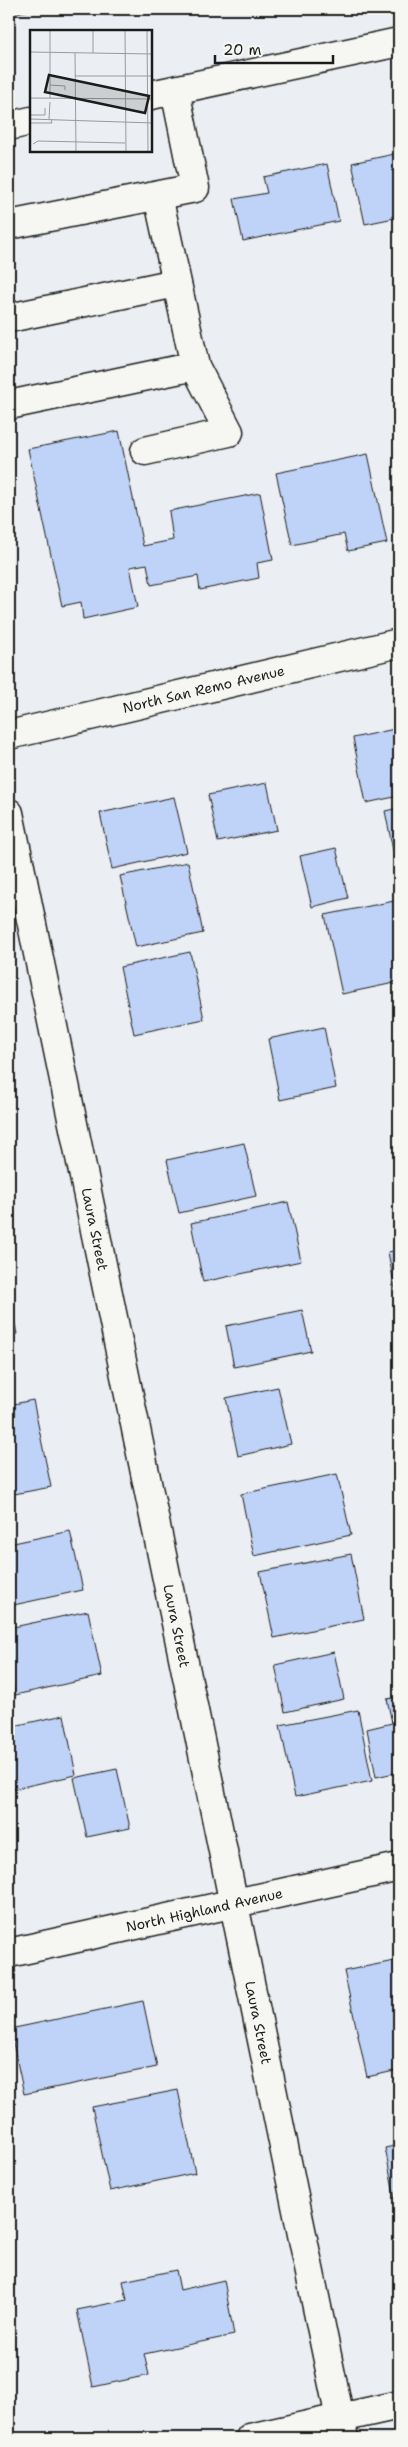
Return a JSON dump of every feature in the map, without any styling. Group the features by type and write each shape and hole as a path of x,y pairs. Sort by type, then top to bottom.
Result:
{"street":[{"path":"9,224 195,188 163,93 399,42"},
{"path":"9,126 30,121"},
{"path":"145,451 229,432 195,366 158,196"},
{"path":"9,318 176,283"},
{"path":"9,404 195,366"},
{"name":"North San Remo Avenue","path":"9,735 399,643"},
{"name":"Laura Street","path":"9,813 341,2428"},
{"name":"North Highland Avenue","path":"9,1953 399,1868"},
{"path":"250,2438 341,2428 399,2405"}],"building":[{"path":"9,9 37,9 9,14"},
{"path":"399,153 399,217 365,224 352,163"},
{"path":"327,164 339,221 243,241 234,199 267,193 263,177"},
{"path":"119,431 143,546 173,540 169,511 260,493 273,560 257,563 259,578 200,590 198,576 151,585 147,564 130,567 138,607 83,619 81,602 62,606 28,449"},
{"path":"368,454 387,543 348,551 344,534 292,545 276,473"},
{"path":"399,728 399,796 366,803 353,738"},
{"path":"267,783 277,830 218,842 208,795"},
{"path":"174,797 187,852 112,869 100,813"},
{"path":"399,808 399,870 397,870 385,811"},
{"path":"336,848 348,898 312,907 300,856"},
{"path":"188,862 203,933 136,947 120,876"},
{"path":"399,900 399,982 342,994 325,915"},
{"path":"190,952 204,1019 134,1034 120,967"},
{"path":"324,1027 336,1088 280,1100 268,1039"},
{"path":"244,1143 256,1196 179,1213 167,1160"},
{"path":"288,1202 301,1261 203,1282 191,1223"},
{"path":"399,1250 399,1310 388,1252"},
{"path":"9,1296 17,1334 9,1335"},
{"path":"302,1310 311,1351 234,1367 226,1326"},
{"path":"278,1387 291,1444 238,1456 226,1398"},
{"path":"33,1400 51,1487 9,1495 9,1405"},
{"path":"337,1474 351,1535 254,1556 241,1494"},
{"path":"70,1531 83,1590 9,1606 9,1544"},
{"path":"351,1554 364,1619 274,1638 260,1572"},
{"path":"88,1611 102,1676 15,1695 9,1664 9,1628"},
{"path":"334,1652 344,1699 285,1712 275,1665"},
{"path":"399,1697 399,1772 376,1777 367,1729 392,1723 387,1699"},
{"path":"358,1710 372,1781 295,1797 280,1725"},
{"path":"64,1715 76,1775 9,1790 9,1727"},
{"path":"117,1769 130,1828 87,1837 74,1778"},
{"path":"399,1960 399,2070 367,2077 344,1971"},
{"path":"143,2001 157,2067 24,2094 10,2029"},
{"path":"178,2090 195,2173 110,2191 92,2107"},
{"path":"399,2145 399,2219 385,2148"},
{"path":"176,2270 180,2290 224,2280 234,2335 144,2354 149,2375 93,2387 77,2310 127,2300 123,2281"}]}
